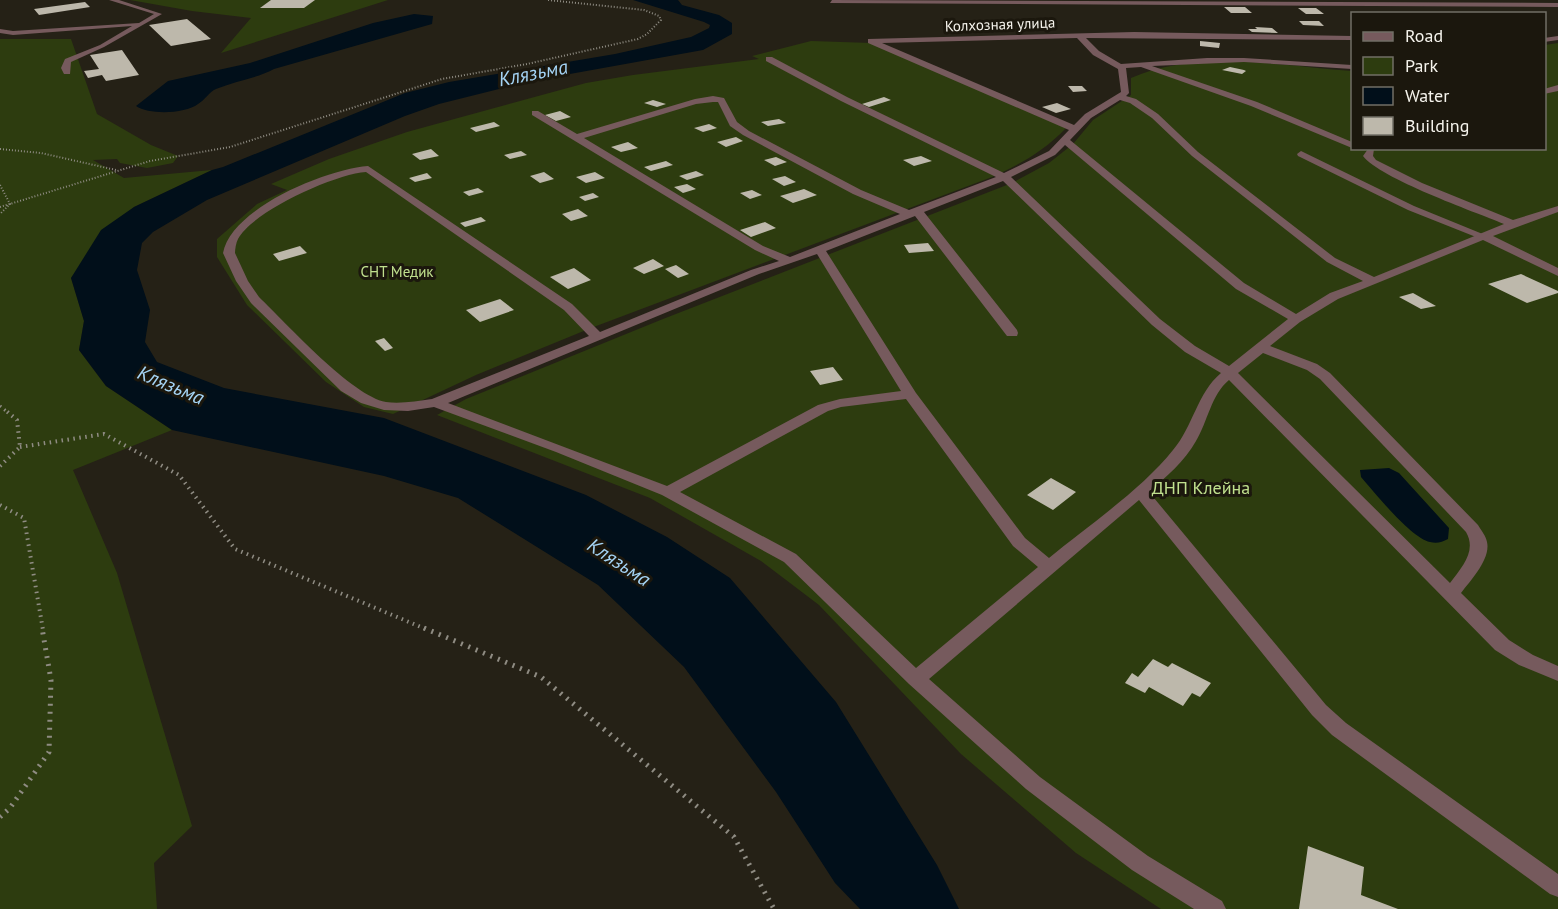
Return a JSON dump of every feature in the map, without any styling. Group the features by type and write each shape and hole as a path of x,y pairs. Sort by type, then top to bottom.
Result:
{"street":[{"path":"832,1 1558,5"},
{"name":"Колхозная улица","path":"1076,129 871,41 1155,34 1351,38"},
{"path":"1079,35 1096,53 1122,68 1141,64 1244,60 1351,67"},
{"path":"768,59 1004,177 1156,322 1190,349 1229,372 1502,645 1526,660 1558,674"},
{"path":"1141,64 1182,82 1276,113 1351,144"},
{"path":"597,337 568,307 368,169 362,168 344,173 274,203 251,219 233,237 229,253 255,300 346,388 366,400 384,406 408,407 435,403 597,337 754,272 790,261 1004,177 1052,153 1088,116 1125,93 1122,68"},
{"path":"1120,97 1133,101 1155,116 1195,154 1331,261 1373,281"},
{"path":"578,138 695,102 721,100 733,124 746,134 856,192 913,213 1012,333"},
{"path":"535,112 759,248 790,261"},
{"path":"1065,140 1240,286 1296,319"},
{"path":"1371,150 1368,156 1373,162 1409,181 1513,224"},
{"path":"916,679 1166,469 1189,441 1209,396 1229,372 1296,319 1334,296 1513,224 1558,209"},
{"path":"1485,237 1558,272"},
{"path":"819,249 830,263 910,394 1019,543 1048,567"},
{"path":"1260,347 1312,367 1325,376 1472,529 1479,542 1478,549 1473,562 1451,594"},
{"path":"668,492 823,408 840,403 910,394"},
{"path":"435,403 561,449 668,492 790,558 916,679 1033,783 1140,862 1214,909"},
{"path":"1140,490 1319,710 1339,729 1558,887"}],"lane":[{"path":"67,72 65,68 68,61 102,46 159,14 111,0"},
{"path":"0,31 13,33 145,23"},
{"path":"1301,154 1381,194 1485,237"}],"path":[{"path":"0,207 150,161 230,147 442,79 527,64 638,39 647,34 661,20 659,16 644,10 548,0"},
{"path":"0,149 41,153 117,170"},
{"path":"0,184 10,204"},
{"path":"0,214 10,204"},
{"path":"0,406 17,420 20,447"},
{"path":"0,466 20,447 104,434 179,475 235,549 541,677 734,837 774,909"},
{"path":"0,505 24,518 51,680 49,752 10,808 0,817"}],"green space":[{"path":"130,0 388,0 221,53 251,18"},
{"path":"0,39 71,39 97,114 151,145 178,156 173,163 147,168 120,163 117,159 93,160 124,178 212,170 134,207 71,278 84,321 79,350 106,386 172,430 73,470 117,573 192,826 154,863 157,909 0,909"},
{"name":"СНТ Медик","path":"811,41 871,43 1066,128 1032,156 992,177 591,328 476,375 393,414 364,407 326,382 247,305 217,257 217,239 257,204 287,190 271,184 329,159 407,132 586,83 759,59 752,56"},
{"name":"ДНП Клейна","path":"1558,43 1558,909 1161,909 1076,853 961,754 819,605 761,561 650,498 437,415 466,399 663,319 1012,183 1049,163 1073,144 1093,120 1131,95 1131,78 1156,69 1183,64 1240,62 1351,71 1351,150 1546,150 1546,45"}],"water":[{"name":"Клязьма","path":"633,0 678,0 682,5 719,15 732,23 732,34 703,50 531,81 439,104 405,116 207,200 153,232 142,243 137,270 150,310 145,342 157,362 224,388 384,418 586,495 667,537 730,578 836,702 937,865 959,909 860,909 835,883 776,792 684,667 598,585 458,498 384,476 172,430 106,386 79,350 84,321 71,278 101,230 134,207 212,170 405,93 449,82 615,54 691,37 709,28 710,25 704,22"},
{"path":"414,14 433,16 432,24 223,86 214,90 198,104 185,110 158,112 136,106 168,81 250,63 373,23"},
{"path":"1389,468 1399,473 1449,528 1448,539 1433,543 1422,539 1394,514 1361,477 1360,470"}],"building":[{"path":"271,0 315,0 304,8 260,8"},
{"path":"85,2 90,7 39,15 34,9"},
{"path":"1224,7 1245,7 1252,13 1231,13"},
{"path":"1298,8 1316,8 1324,14 1306,14"},
{"path":"187,19 211,39 171,46 149,25"},
{"path":"1299,21 1319,21 1324,26 1303,25"},
{"path":"1255,27 1272,28 1278,33 1252,32 1248,29 1257,29"},
{"path":"1200,41 1220,43 1219,48 1200,46"},
{"path":"122,50 139,75 106,81 102,75 88,78 84,71 99,69 90,55"},
{"path":"1230,67 1246,71 1242,74 1222,70"},
{"path":"1068,86 1082,86 1087,91 1073,92"},
{"path":"884,97 891,100 869,107 862,104"},
{"path":"653,100 666,104 657,107 644,103"},
{"path":"1057,103 1071,109 1056,113 1042,107"},
{"path":"560,111 571,117 556,121 545,115"},
{"path":"779,119 786,123 768,126 761,122"},
{"path":"494,122 500,126 476,132 470,128"},
{"path":"709,124 717,128 703,132 694,128"},
{"path":"736,137 743,141 726,147 717,142"},
{"path":"628,142 638,148 621,152 611,147"},
{"path":"431,149 439,156 420,160 412,154"},
{"path":"521,151 527,155 510,159 504,155"},
{"path":"921,156 932,161 914,166 903,160"},
{"path":"776,157 787,162 775,166 764,160"},
{"path":"666,161 673,165 651,171 644,167"},
{"path":"696,171 704,175 687,180 679,176"},
{"path":"544,172 554,179 540,183 530,176"},
{"path":"595,172 605,178 586,183 576,177"},
{"path":"427,173 432,178 415,182 409,178"},
{"path":"785,176 796,182 784,186 772,179"},
{"path":"687,184 696,189 683,193 674,187"},
{"path":"478,188 484,192 469,196 463,192"},
{"path":"804,189 817,195 793,203 780,196"},
{"path":"752,190 762,195 750,199 740,193"},
{"path":"593,193 599,197 585,201 579,197"},
{"path":"578,209 588,216 571,221 562,214"},
{"path":"481,217 486,221 465,227 460,223"},
{"path":"765,222 776,228 751,237 740,230"},
{"path":"928,243 934,251 909,253 904,245"},
{"path":"300,246 307,253 279,261 273,254"},
{"path":"653,259 664,266 644,274 633,268"},
{"path":"676,265 689,274 678,278 665,269"},
{"path":"574,268 591,280 568,289 550,277"},
{"path":"1521,274 1558,293 1527,303 1488,284"},
{"path":"1413,293 1436,306 1421,309 1399,297"},
{"path":"500,299 514,310 480,322 466,310"},
{"path":"384,338 393,348 385,351 375,341"},
{"path":"833,367 843,380 820,385 810,371"},
{"path":"1051,478 1076,492 1053,510 1027,495"},
{"path":"1153,659 1168,667 1172,663 1211,683 1200,697 1192,693 1183,706 1149,687 1145,693 1125,683 1132,673 1138,677"},
{"path":"1308,846 1364,867 1361,895 1398,909 1299,909"}]}
